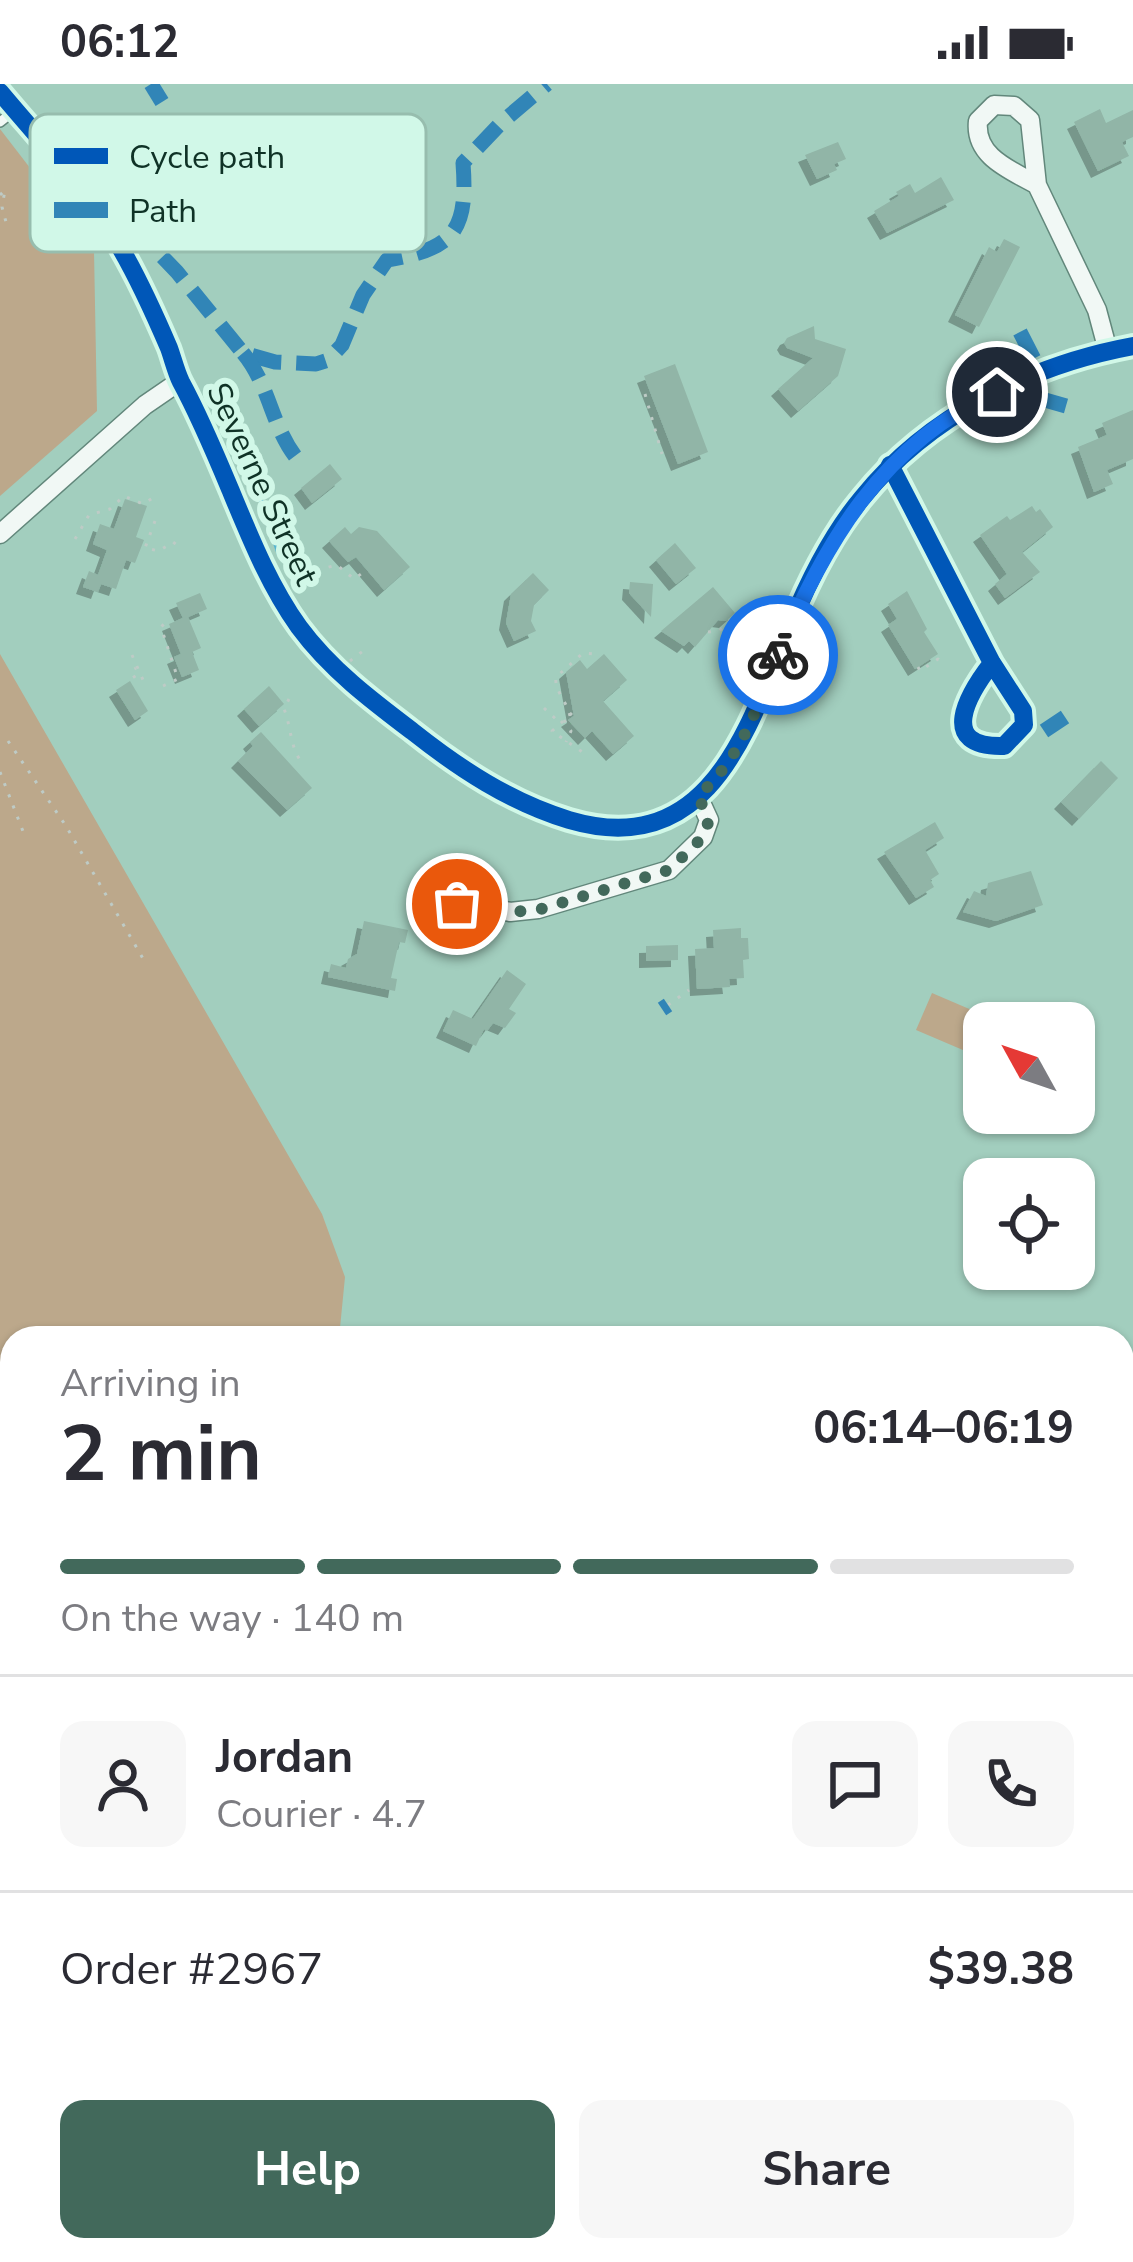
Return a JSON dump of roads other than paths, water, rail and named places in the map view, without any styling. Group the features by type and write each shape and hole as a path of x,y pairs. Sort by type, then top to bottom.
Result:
{"street":[{"name":"Severne Street","path":"0,92 7,116 30,138"},
{"path":"1037,185 1097,310 1108,351"},
{"name":"Severne Street","path":"123,252 277,593 330,663 374,702 485,784 535,810 598,829 665,816 716,780 741,744 833,538 890,465 989,395 1034,375 1133,346"},
{"path":"0,534 145,405 180,381"},
{"path":"890,465 992,663"},
{"path":"457,904 510,912 538,910 669,870 703,837 709,820 698,796"}],"waterway":[{"path":"261,501 279,554"}]}
